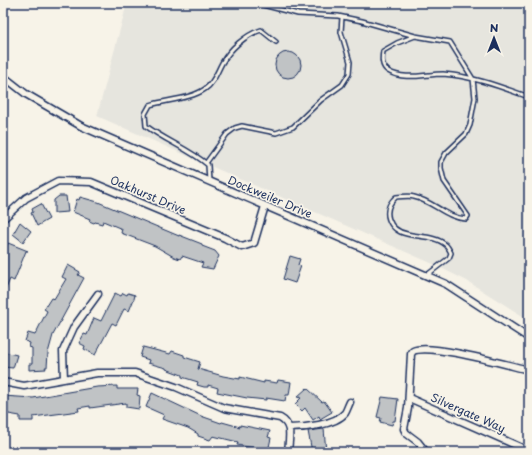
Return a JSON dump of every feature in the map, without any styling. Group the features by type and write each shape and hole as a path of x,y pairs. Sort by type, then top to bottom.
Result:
{"street":[{"name":"Dockweiler Drive","path":"3,76 26,94 81,126 446,284 529,338"},
{"name":"Oakhurst Drive","path":"3,219 26,198 58,181 90,182 225,238 242,247 254,243 265,206"},
{"path":"64,379 63,351 74,327 98,294"},
{"path":"426,452 418,442 405,432 404,426 409,398 411,354 413,351 419,349 458,354 529,370"},
{"path":"3,382 24,386 97,373 135,373 176,387 224,408 280,418 286,422 289,428 288,452"},
{"name":"Silvergate Way","path":"409,398 520,449"},
{"path":"289,428 305,428 339,419 346,412 350,402"}],"lane":[{"path":"255,3 298,14 342,17 416,36 450,42 455,46 473,79 475,98 470,125 466,134 446,153 441,162 444,181 468,216 466,219 452,216 434,205 413,196 396,197 387,211 387,217 392,226 406,234 436,240 446,245 451,253 449,258 427,276"},
{"path":"206,163 227,134 235,128 242,126 276,133 293,127 321,100 342,85 349,74 350,62 341,32 342,17"},
{"path":"209,182 208,165 198,156 158,135 146,126 145,114 150,105 191,96 206,88 216,76 231,49 254,33 261,30 276,42"},
{"path":"416,36 397,43 383,51 382,63 387,71 405,76 443,74 473,79 529,96"}],"shaded area":[{"path":"127,3 529,3 529,320 467,281 431,263 97,116"}],"building":[{"path":"288,52 297,56 301,65 297,74 288,78 279,74 275,65 279,56"},
{"path":"59,196 66,196 68,212 54,213 54,200"},
{"path":"80,197 98,202 202,244 202,246 215,251 219,256 213,269 201,267 203,263 182,256 180,259 174,257 155,246 121,233 122,229 103,221 102,224 89,221 90,219 73,212 77,199 79,200"},
{"path":"41,204 49,219 37,226 31,213 33,212 32,209"},
{"path":"20,222 31,231 23,242 13,234"},
{"path":"8,243 28,251 26,251 14,281 10,279 3,296 3,254"},
{"path":"290,256 300,259 298,265 301,266 295,283 283,279"},
{"path":"68,265 80,272 78,275 84,278 53,335 48,353 47,367 45,367 46,369 29,370 29,364 32,364 32,348 29,347 30,343 25,341 28,333 35,335 47,311 44,309 51,298 54,299 66,279 62,277"},
{"path":"115,293 121,296 123,293 127,295 128,293 135,295 129,311 124,309 116,325 112,323 95,355 84,349 85,346 79,343 84,334 87,335 94,318 101,321"},
{"path":"143,347 170,354 172,351 184,355 184,357 200,362 198,369 223,376 240,379 240,377 264,383 264,381 277,383 278,380 291,382 289,395 286,395 285,401 266,398 266,400 247,398 217,392 218,388 208,385 208,387 204,387 197,385 198,382 182,377 182,375 166,368 148,363 149,360 140,357"},
{"path":"4,352 17,355 13,368 3,367"},
{"path":"117,386 117,389 138,389 137,395 140,396 139,409 126,407 126,403 90,408 90,406 78,408 79,411 33,417 33,421 20,421 20,416 3,413 3,396 33,398 97,387"},
{"path":"307,388 322,402 324,401 332,412 320,419 319,416 313,420 305,408 302,411 295,404 301,398 297,397"},
{"path":"152,393 201,416 221,423 270,431 268,437 271,438 269,452 260,452 261,449 237,445 238,442 213,436 210,440 198,436 198,434 188,428 162,419 164,415 146,407"},
{"path":"382,397 398,399 395,421 393,421 392,425 380,422 381,418 377,417"},
{"path":"324,429 326,452 312,452 308,431"}]}
